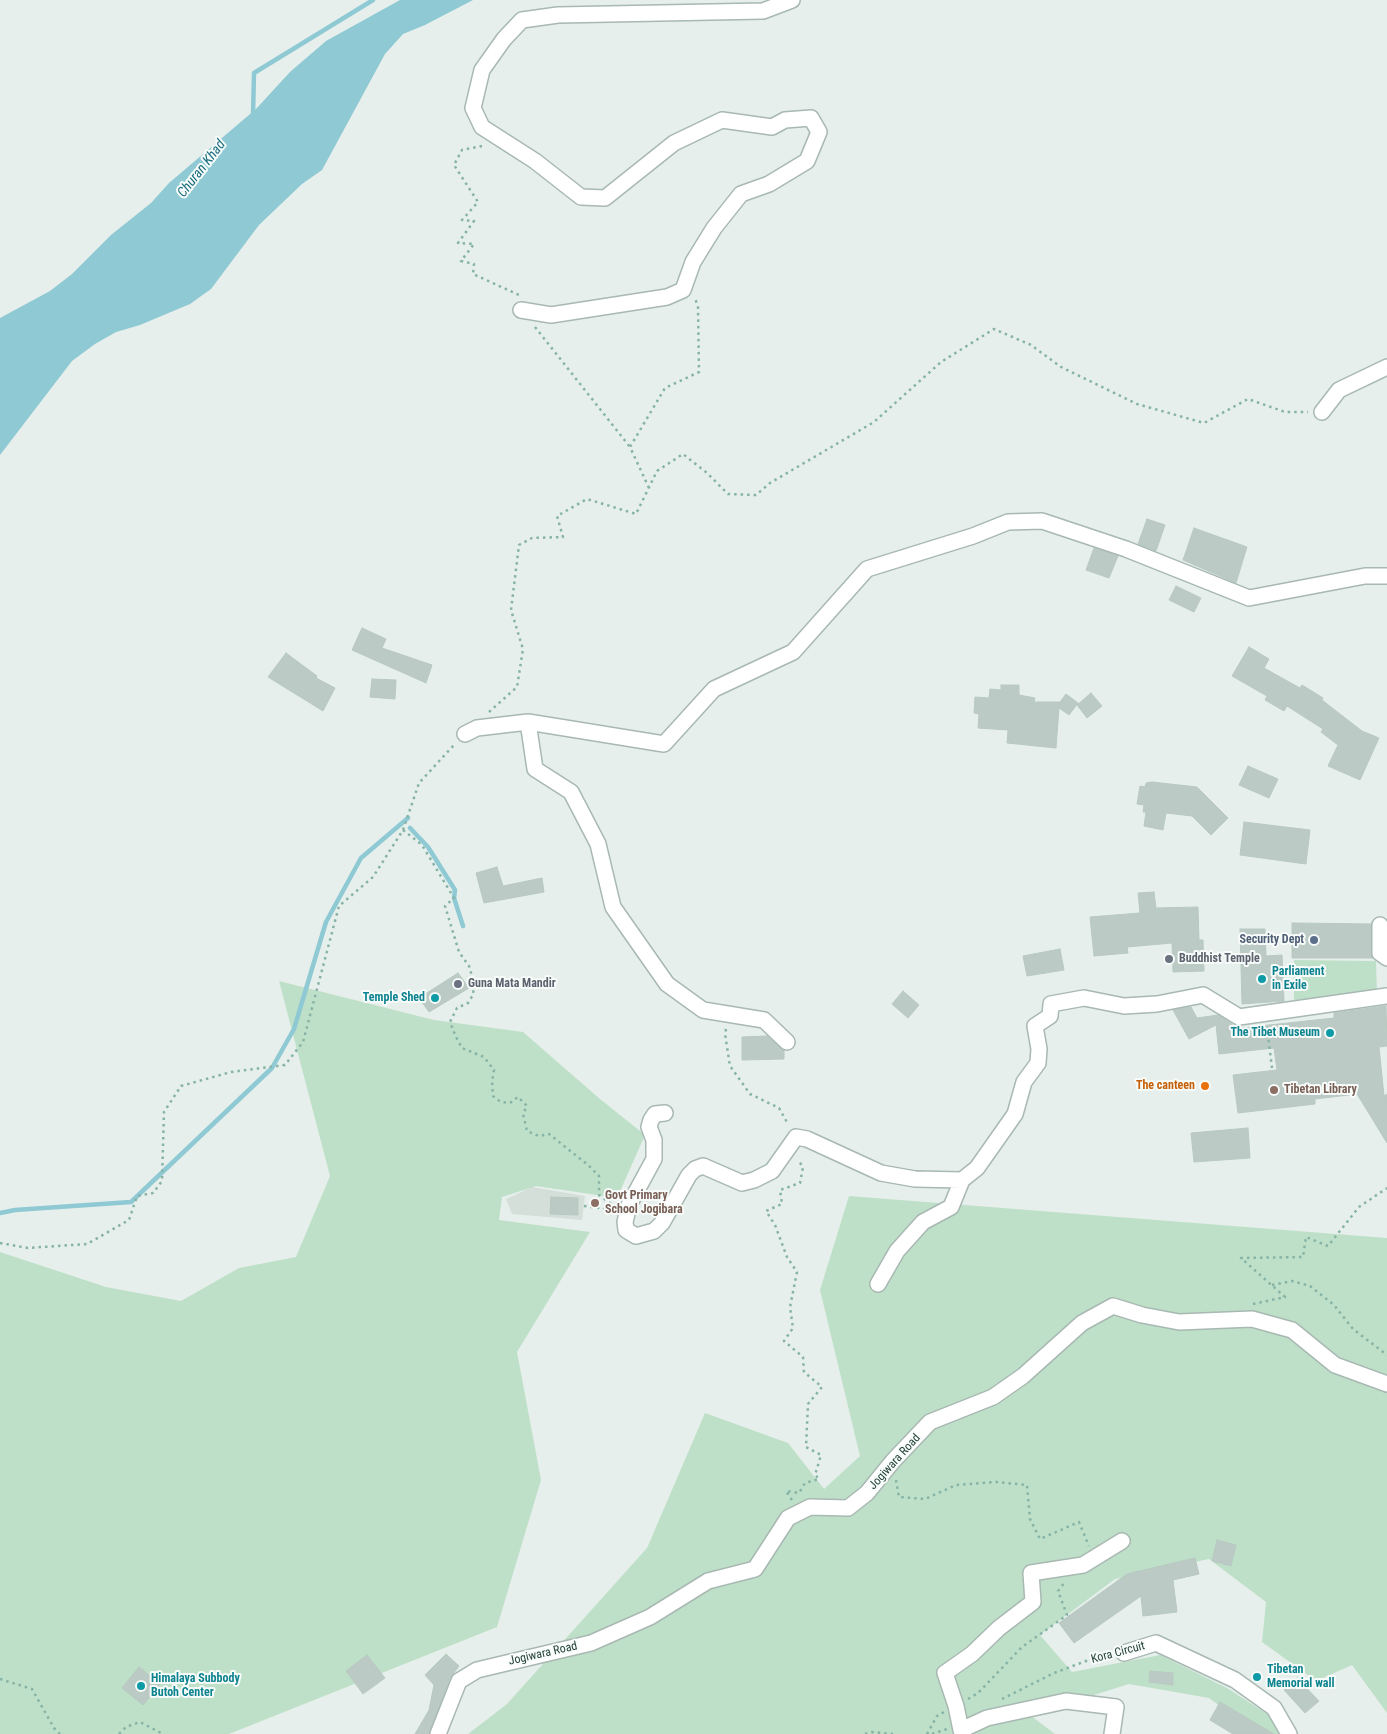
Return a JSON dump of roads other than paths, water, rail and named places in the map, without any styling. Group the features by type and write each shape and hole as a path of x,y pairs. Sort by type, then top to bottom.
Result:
{"street":[{"path":"521,310 551,316 667,297 683,290 693,262 714,228 741,194 769,184 808,161 819,132 811,118 785,120 772,127 722,120 674,143 605,198 580,197 535,161 482,128 473,108 482,70 504,38 522,20 558,16 763,11 792,0"},
{"path":"1322,412 1339,390 1387,367"},
{"path":"465,734 478,728 528,722 664,744 714,689 793,652 867,569 973,536 1008,522 1042,521 1126,549 1249,598 1365,576 1387,576"},
{"path":"528,722 535,769 570,792 598,844 613,907 667,984 704,1010 764,1020 787,1042"},
{"path":"1380,925 1380,953 1387,958"},
{"path":"878,1284 897,1251 922,1222 952,1207 962,1180 977,1168 1015,1114 1024,1082 1038,1062 1039,1049 1034,1026 1050,1016 1051,1004 1084,998 1124,1006 1157,1004 1203,995 1239,1017 1387,996"},
{"path":"665,1113 655,1114 651,1120 650,1127 654,1140 654,1159 629,1205 626,1230 636,1236 646,1235 662,1223 689,1175 695,1168 703,1166 742,1183 754,1180 772,1171 796,1138 807,1139 881,1173 915,1179 962,1180"},
{"name":"Jogiwara Road","path":"438,1734 460,1681 465,1677 477,1670 591,1643 650,1617 708,1581 755,1569 788,1518 810,1506 848,1508 867,1493 893,1461 930,1422 993,1397 1023,1376 1082,1323 1113,1306 1142,1315 1179,1322 1252,1319 1292,1330 1335,1365 1387,1384"},
{"path":"1112,1734 1116,1707 1066,1701 987,1718 960,1730 956,1706 945,1673 972,1654 999,1628 1033,1602 1031,1573 1078,1566 1122,1540"},
{"name":"Kora Circuit","path":"1124,1653 1156,1643 1235,1680 1274,1708 1289,1734"}],"water":[{"path":"400,0 473,0 425,25 403,34 385,54 322,170 302,184 259,225 211,289 190,304 140,325 116,332 95,344 72,361 0,455 0,318 50,291 72,274 111,235 151,203 169,183 256,109 290,72 326,41"}],"waterway":[{"name":"Churan Khad","path":"253,115 254,73 373,0"},
{"path":"0,1213 15,1210 131,1202 272,1068 294,1029 326,922 361,858 408,818"},
{"path":"410,828 428,847 455,890 454,898 463,926"}],"place":[{"name":"Security Dept","path":"1314,940"},
{"name":"Buddhist Temple","path":"1169,959"},
{"name":"Parliament in Exile","path":"1262,979"},
{"name":"Guna Mata Mandir","path":"458,984"},
{"name":"Temple Shed","path":"435,998"},
{"name":"The Tibet Museum","path":"1330,1033"},
{"name":"The canteen","path":"1205,1086"},
{"name":"Tibetan Library","path":"1274,1090"},
{"name":"Govt Primary School Jogibara","path":"595,1203"},
{"name":"Tibetan Memorial wall","path":"1257,1677"},
{"name":"Himalaya Subbody Butoh Center","path":"141,1686"}]}
